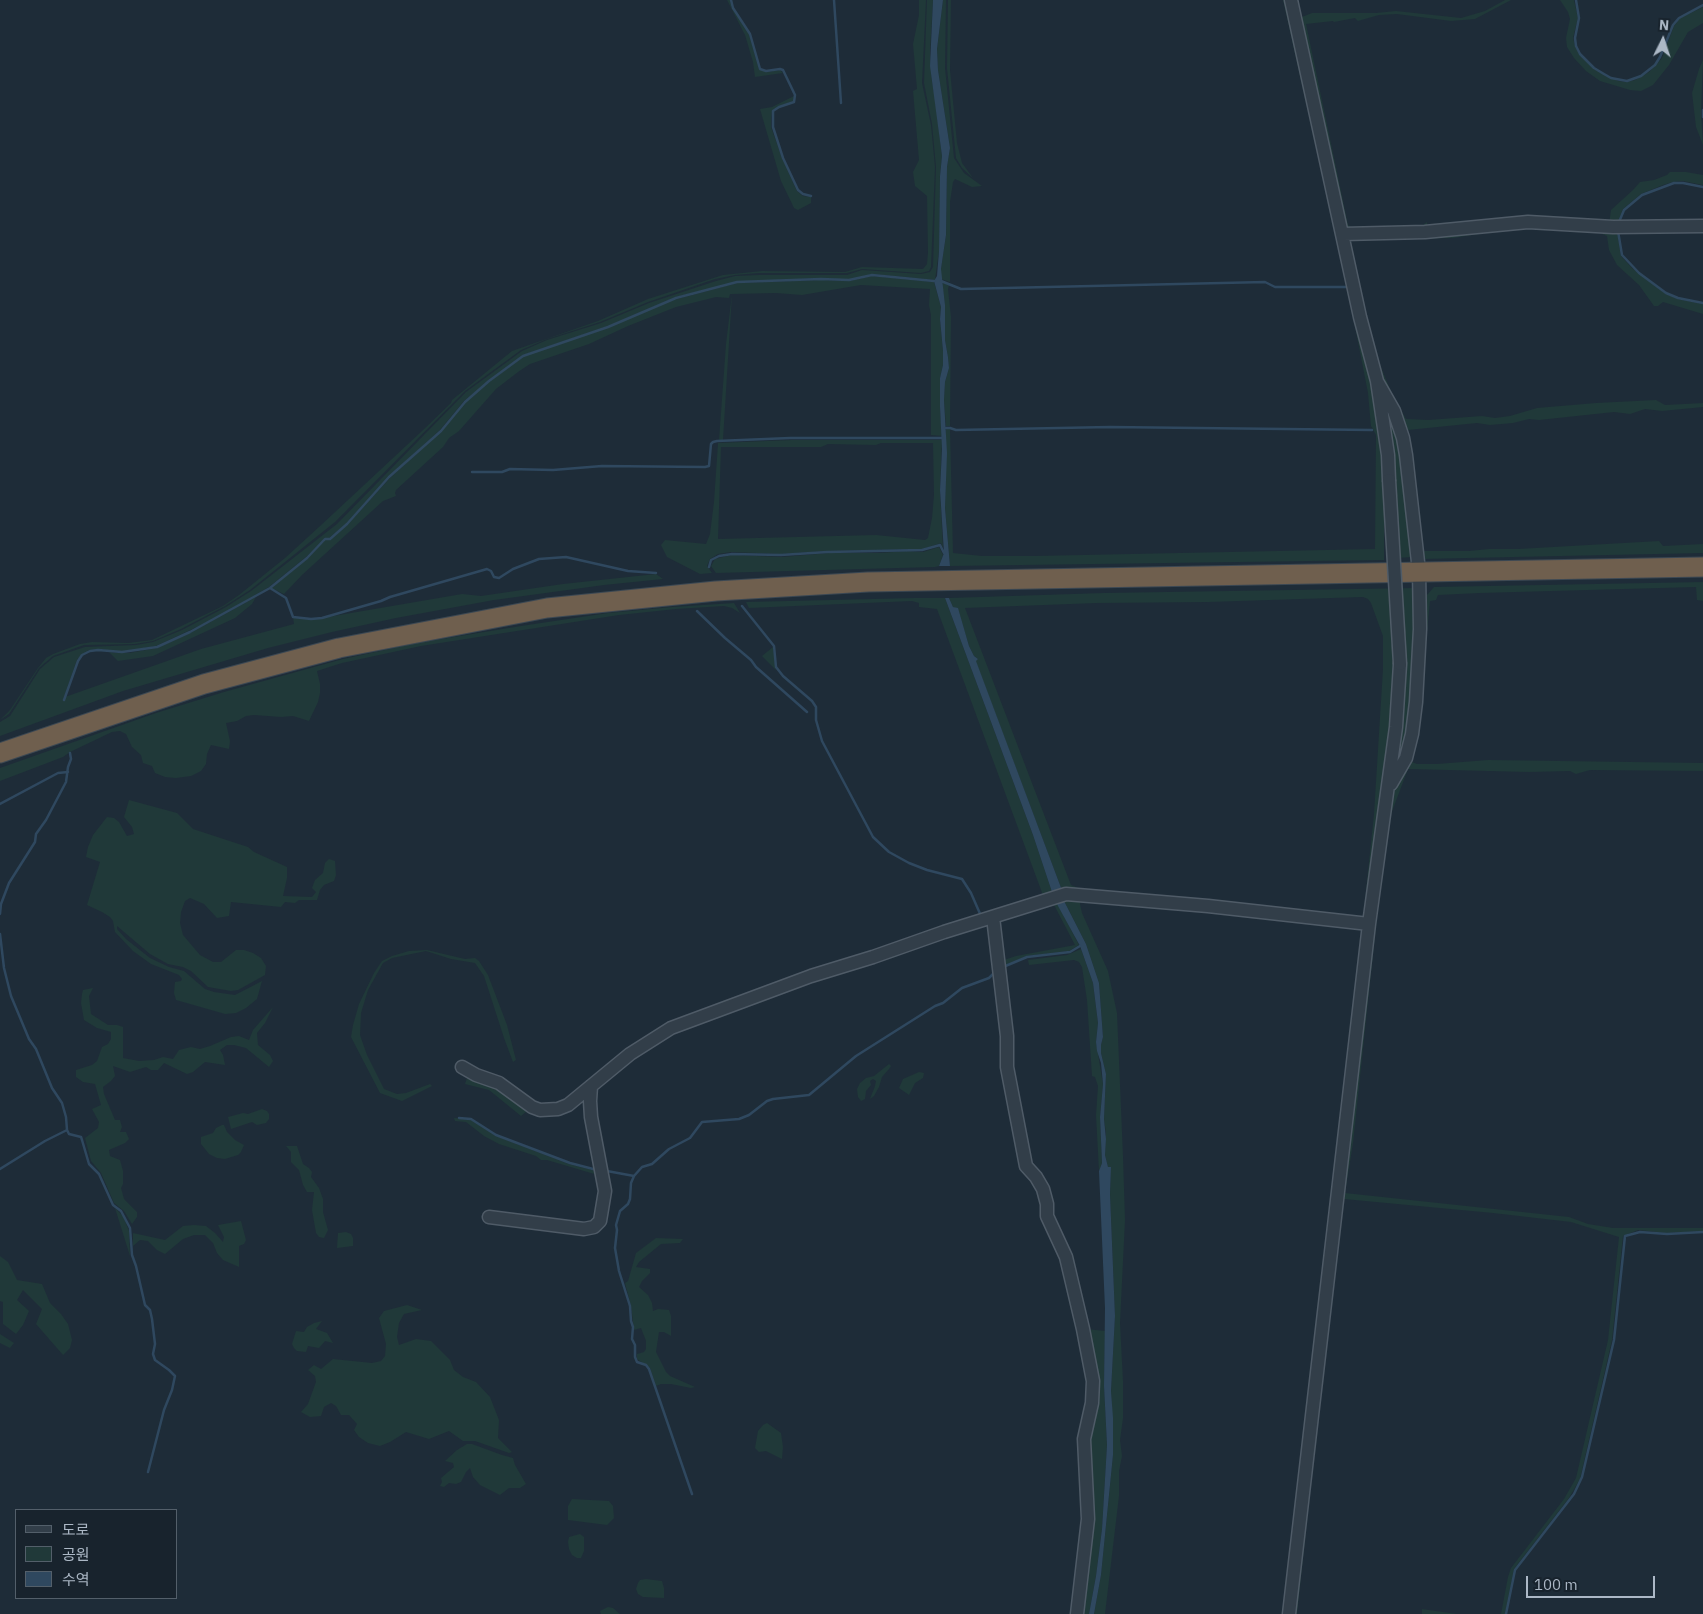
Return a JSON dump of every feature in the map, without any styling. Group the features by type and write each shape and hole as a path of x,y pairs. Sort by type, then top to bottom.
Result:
{"highway":[{"path":"0,753 204,684 339,648 547,608 716,592 868,582 1703,567"}],"street":[{"path":"1289,1614 1369,924 1396,727 1400,664 1388,455 1377,381 1360,317 1291,0"},
{"path":"1343,234 1425,232 1528,222 1613,227 1703,226"},
{"path":"1377,381 1394,411 1403,438 1419,571 1419,638 1416,702 1412,734 1406,758 1387,790"},
{"path":"462,1067 476,1075 499,1083 523,1102 540,1110 558,1109 568,1105 630,1054 671,1028 811,976 1066,894 1208,906 1369,924"},
{"path":"993,917 1007,1036 1007,1067 1026,1166 1036,1177 1043,1189 1047,1204 1047,1216 1066,1257 1084,1329 1093,1381 1092,1403 1084,1439 1088,1519 1077,1614"},
{"path":"489,1217 584,1229 594,1227 600,1221 605,1191 591,1117 591,1086"}],"green space":[{"path":"727,0 730,0 732,9 749,34 759,69 766,72 780,70 783,73 755,77 753,62 745,35"},
{"path":"919,0 926,0 922,83 931,125 935,167 931,267 929,271 921,273 862,269 847,273 759,273 735,275 715,279 648,302 600,322 547,339 521,350 465,391 335,522 250,590 225,606 153,641 135,644 84,645 53,656 39,668 9,714 0,720 10,710 38,668 46,658 53,654 80,644 92,642 128,643 152,640 223,606 239,595 285,558 319,527 422,431 452,400 512,351 598,321 648,299 723,275 762,271 845,272 862,267 923,269 927,264 928,253 927,196 915,186 913,172 919,160 913,91 917,89 913,44 919,15"},
{"path":"927,0 933,0 930,52 942,156 939,251 935,280 872,274 849,280 821,278 737,282 676,297 608,326 523,355 464,401 440,430 389,477 346,524 329,538 325,539 269,587 212,620 156,646 122,652 98,649 89,650 77,660 63,700 65,697 201,649 294,624 293,617 322,618 462,594 481,596 563,584 656,574 663,579 494,600 332,632 268,648 123,691 0,736 0,722 10,716 40,669 54,657 85,647 136,645 153,642 182,630 226,607 251,591 337,524 466,392 522,351 547,340 601,323 649,303 735,276 847,275 862,270 921,274 930,272 933,267 936,167 932,124 924,83"},
{"path":"943,0 946,0 945,68 954,158 964,173 982,186 972,187 955,179 953,182 950,202 950,282 941,279 946,235 947,167 950,148 938,70 937,49"},
{"path":"948,0 951,0 950,70 957,143 962,163 973,178 962,168 956,158 947,68"},
{"path":"1283,0 1287,0 1327,187 1325,187"},
{"path":"1505,0 1511,0 1475,19 1451,21 1397,14 1379,15 1358,21 1355,18 1306,24 1348,225 1352,227 1398,227 1423,225 1427,222 1428,230 1353,231 1345,226 1300,19 1312,13 1376,13 1396,11 1461,18 1485,11"},
{"path":"1560,0 1574,0 1578,18 1573,38 1579,54 1594,69 1618,81 1627,82 1635,80 1649,72 1656,65 1662,58 1674,26 1680,18 1703,7 1703,23 1688,32 1669,65 1653,85 1641,91 1630,90 1600,81 1586,71 1574,58 1567,47 1566,38 1570,19"},
{"path":"1703,60 1701,113 1703,145 1696,127 1692,93"},
{"path":"794,96 793,101 779,106 772,111 771,127 797,191 803,196 811,197 811,203 798,210 794,208 781,181 760,109 772,107"},
{"path":"1670,172 1703,175 1703,185 1683,181 1673,182 1641,194 1623,209 1617,225 1609,224 1611,210 1640,182 1654,180"},
{"path":"1510,225 1617,231 1621,256 1632,268 1666,294 1678,299 1703,304 1703,314 1663,302 1658,306 1654,306 1639,285 1617,265 1609,250 1607,236 1600,233 1540,228 1497,231 1453,238 1353,240 1355,238"},
{"path":"872,276 934,282 941,307 943,365 940,378 940,407 942,436 931,435 930,289 861,285 802,295 776,293 730,294 729,298 716,297 676,307 589,344 530,364 496,389 459,431 449,438 443,447 396,490 396,496 383,501 302,575 284,594 271,588 307,559 325,540 330,540 347,525 390,478 441,431 465,402 524,356 608,327 666,302 737,283 849,281"},
{"path":"942,282 949,285 951,317 950,426 946,426 944,400 945,382 949,368 945,340 945,305"},
{"path":"1347,285 1373,380 1384,465 1384,560 950,566 945,508 946,429 950,429 953,553 982,556 1034,556 1375,549 1376,435 1371,426 1368,393"},
{"path":"732,294 723,440 719,440 726,344"},
{"path":"1373,348 1392,394 1406,419 1428,420 1482,416 1495,418 1510,416 1537,408 1596,403 1656,400 1665,405 1703,403 1703,407 1662,411 1645,409 1630,414 1614,412 1539,420 1529,419 1513,423 1490,425 1477,423 1408,430 1423,551 1518,549 1659,541 1663,546 1703,544 1703,553 1420,559 1411,483"},
{"path":"1386,409 1395,419 1414,557 1395,558"},
{"path":"791,440 942,440 940,490 943,548 941,543 922,549 781,554 731,552 718,554 710,559 707,566 712,573 700,574 667,557 661,545 665,540 706,544 710,534 714,502 718,443","holes":["933,443 934,495 932,518 928,538 925,540 876,535 718,539 721,447 821,447 828,444"]},
{"path":"939,547 943,555 939,566 935,567 716,573 711,566 715,559 731,555 782,557 829,553 923,552"},
{"path":"1703,582 1703,601 1697,600 1696,587 1438,595 1436,600 1430,601 1417,736 1412,762 1417,764 1437,764 1488,760 1703,763 1703,771 1590,770 1576,774 1570,771 1529,772 1408,769 1388,822 1385,841 1353,1143 1345,1193 1569,1217 1588,1224 1613,1228 1703,1228 1703,1231 1666,1233 1638,1230 1623,1236 1612,1340 1580,1479 1569,1498 1514,1569 1505,1614 1501,1614 1511,1568 1564,1499 1576,1478 1608,1340 1619,1237 1571,1222 1344,1199 1297,1614 1292,1614 1384,822 1398,780 1409,760 1415,733 1427,595 1434,587"},
{"path":"1417,588 1414,672 1404,754 1395,771 1395,705 1367,917 1363,920 1374,814 1383,669 1383,636 1368,599 1363,597 965,608 1071,885 1088,892 1063,893 975,660 978,659 974,656 969,646 958,610 953,607 949,598 1104,593"},
{"path":"256,597 252,604 235,618 153,656 118,661 109,652 129,653 157,648 190,633"},
{"path":"945,598 1033,835 1053,895 1044,898 937,609 919,607 919,603 912,601 749,608 746,602"},
{"path":"734,603 740,613 724,606 619,615 421,646 342,663 317,671 320,693 309,721 293,716 254,715 226,723 230,741 229,749 211,745 207,754 206,764 201,771 191,776 176,778 165,777 155,773 152,766 143,763 141,755 132,747 126,734 120,731 112,732 63,757 0,781 0,768 156,713 343,659 417,643 608,613"},
{"path":"773,647 776,670 762,656"},
{"path":"129,800 177,813 193,829 248,847 254,852 287,867 287,878 283,896 312,897 316,892 312,888 315,880 323,873 325,863 329,859 335,861 336,875 334,881 324,885 320,890 317,900 299,900 295,903 285,902 281,907 231,902 229,916 217,918 204,904 190,898 185,901 180,923 183,935 200,955 213,962 221,962 236,950 244,950 261,958 266,966 265,975 238,990 231,991 208,987 191,971 168,964 150,954 117,926 117,929 126,939 150,958 169,967 184,971 205,989 235,995 262,981 257,999 246,1008 236,1013 225,1014 176,1000 174,993 175,982 182,979 179,975 151,964 133,951 115,932 113,921 110,917 87,905 100,862 86,857 88,847 93,835 107,817 114,818 119,822 127,836 134,834 132,827 124,817"},
{"path":"1081,897 1082,913 1108,971 1117,1013 1123,1156 1125,1220 1120,1323 1123,1381 1123,1418 1120,1440 1122,1456 1105,1614 1094,1614 1101,1575 1113,1455 1111,1391 1115,1316 1110,1194 1111,1167 1108,1167 1105,1155 1106,1074 1101,1053 1103,1037 1099,983 1086,944 1063,899"},
{"path":"1056,901 1079,945 1069,951 1027,956 1002,966 1001,961 1016,956 1075,945 1053,903"},
{"path":"1081,949 1093,983 1098,1023 1096,1042 1103,1084 1100,1117 1102,1163 1099,1171 1096,1115 1098,1086 1095,1077 1092,1076 1087,1000 1082,967 1079,962 1074,960 1029,965 1028,960 1067,955"},
{"path":"427,950 465,959 475,958 479,961 488,975 507,1025 516,1060 513,1062 484,976 475,963 451,959 426,951 392,958 383,963 368,990 361,1013 360,1035 367,1055 384,1089 397,1094 406,1093 430,1084 432,1086 402,1101 380,1093 351,1037 359,1004 382,961 409,951"},
{"path":"93,988 89,996 91,1014 108,1025 123,1027 123,1058 139,1061 163,1057 173,1059 179,1050 191,1047 200,1049 231,1037 239,1036 249,1040 253,1030 273,1007 265,1023 257,1033 258,1045 270,1055 273,1061 269,1067 246,1048 234,1045 227,1045 220,1050 225,1065 205,1062 193,1072 187,1074 164,1063 158,1070 151,1070 146,1067 130,1072 113,1066 115,1076 103,1087 104,1094 115,1120 120,1120 122,1127 120,1132 126,1132 129,1139 125,1143 109,1150 110,1156 120,1160 123,1171 123,1184 121,1188 124,1199 137,1212 137,1217 132,1224 124,1211 114,1203 101,1173 91,1161 85,1138 98,1128 99,1122 92,1109 101,1105 95,1084 83,1082 76,1077 76,1070 92,1065 97,1061 102,1047 108,1044 111,1039 111,1032 97,1028 84,1020 81,1003 83,990"},
{"path":"889,1064 891,1066 882,1077 874,1096 870,1099 876,1081 873,1079 870,1081 871,1085 866,1091 865,1099 861,1101 858,1097 857,1089 860,1083 866,1078 874,1076"},
{"path":"919,1072 924,1073 923,1078 915,1083 909,1095 899,1088 903,1079"},
{"path":"467,1078 496,1086 527,1111 521,1116 489,1090 465,1084"},
{"path":"262,1109 269,1114 269,1119 266,1123 257,1125 252,1122 231,1129 228,1117 243,1113 248,1114"},
{"path":"454,1118 470,1119 496,1136 569,1164 600,1172 601,1176 547,1160 541,1160 536,1156 499,1144 484,1136 466,1122 455,1121"},
{"path":"224,1125 227,1132 235,1140 244,1145 238,1155 225,1159 209,1154 201,1144 201,1137 213,1133 216,1128"},
{"path":"286,1146 297,1146 303,1164 312,1172 311,1177 319,1188 323,1199 323,1212 328,1230 324,1238 319,1237 316,1233 312,1210 314,1192 307,1192 299,1170 291,1162 291,1152"},
{"path":"115,1208 123,1216 129,1231 130,1256"},
{"path":"241,1221 246,1240 244,1244 239,1246 239,1267 223,1260 217,1253 213,1243 205,1235 194,1235 183,1239 165,1254 157,1250 148,1241 140,1240 133,1246 133,1233 165,1240 183,1226 194,1225 206,1226 223,1242 224,1237 218,1225"},
{"path":"346,1232 351,1234 353,1238 353,1246 337,1248 338,1233"},
{"path":"656,1238 683,1239 680,1243 661,1244 639,1262 636,1267 650,1269 650,1273 639,1287 648,1295 653,1311 658,1309 669,1310 671,1316 671,1336 664,1332 659,1332 656,1352 666,1372 670,1376 695,1387 691,1388 671,1384 656,1386 650,1368 637,1359 637,1354 644,1352 646,1349 646,1341 641,1328 634,1330 631,1306 625,1283 628,1281 636,1253"},
{"path":"0,1256 8,1262 17,1280 42,1284 50,1303 68,1324 72,1340 70,1348 63,1355 36,1324 42,1309 23,1290 17,1300 29,1311 23,1325 16,1334 3,1324 3,1302 0,1301"},
{"path":"407,1305 422,1310 404,1314 399,1323 397,1337 399,1345 416,1339 431,1341 450,1360 454,1370 463,1377 476,1382 490,1397 499,1420 498,1438 512,1452 509,1453 475,1441 463,1441 449,1431 429,1439 406,1432 380,1446 368,1443 359,1437 354,1430 357,1424 349,1415 341,1415 336,1406 331,1403 324,1407 321,1416 310,1417 301,1412 308,1404 316,1382 315,1376 308,1370 314,1365 321,1369 333,1359 372,1363 381,1361 385,1356 386,1344 379,1318 384,1311"},
{"path":"322,1321 316,1329 327,1333 333,1343 325,1341 319,1348 308,1346 306,1352 297,1351 292,1344 296,1331 304,1332 307,1327"},
{"path":"1086,1329 1105,1331 1104,1386 1107,1445 1102,1529 1096,1576 1089,1614 1081,1614 1089,1425"},
{"path":"0,1334 14,1343 10,1348 0,1343"},
{"path":"767,1423 781,1433 782,1459 766,1451 759,1452 755,1448 758,1431"},
{"path":"467,1444 513,1458 526,1484 520,1488 509,1488 500,1495 480,1485 473,1477 470,1468 461,1482 456,1484 449,1483 444,1487 440,1486 441,1478 454,1467 453,1463 445,1461"},
{"path":"572,1499 609,1501 613,1506 614,1518 607,1525 568,1520 568,1506"},
{"path":"580,1534 584,1537 584,1551 581,1558 577,1558 572,1555 568,1542 569,1537"},
{"path":"640,1580 662,1581 664,1598 643,1597 638,1594 636,1589 638,1583"},
{"path":"608,1607 613,1608 620,1614 601,1614 600,1611"},
{"path":"1422,1609 1457,1614 1422,1614"}],"water":[{"path":"933,0 943,0 937,49 938,70 950,148 947,167 946,235 941,269 945,305 945,340 949,368 945,382 944,400 947,453 945,508 950,566 939,566 944,553 940,490 942,449 940,378 943,365 943,351 940,319 941,307 934,281 937,276 939,251 942,156 930,66"},
{"path":"945,598 949,598 953,607 958,608 969,646 974,656 978,659 976,661 1063,893 1053,895 1033,835"},
{"path":"1063,899 1086,944 1099,983 1103,1037 1101,1053 1106,1074 1105,1155 1108,1167 1111,1167 1110,1194 1115,1316 1111,1391 1113,1455 1101,1575 1094,1614 1089,1614 1102,1529 1107,1445 1104,1386 1105,1308 1099,1171 1102,1163 1100,1117 1103,1084 1096,1042 1098,1023 1093,983 1080,946 1056,901"}],"waterway":[{"path":"731,0 733,8 750,34 760,69 766,71 783,70 795,95 794,102 773,111 773,127 783,158 798,190 803,194 811,196"},
{"path":"834,0 841,103"},
{"path":"1576,0 1579,18 1575,38 1580,54 1594,68 1604,74 1611,78 1627,81 1641,76 1655,65 1673,25 1679,18 1703,5"},
{"path":"1703,110 1703,117"},
{"path":"1619,222 1624,210 1642,195 1674,183 1703,187"},
{"path":"1618,231 1622,255 1639,273 1666,293 1678,298 1703,303"},
{"path":"64,700 82,655 98,650 122,652 157,647 190,632 270,588 307,558 325,539 330,539 347,524 389,477 441,431 465,402 489,381 523,356 608,327 676,298 737,282 849,280 872,275 934,281"},
{"path":"941,281 961,289 1265,282 1275,287 1346,287"},
{"path":"946,428 956,430 1110,427 1372,430"},
{"path":"472,472 502,472 510,469 553,470 602,466 705,467 709,466 711,444 717,441 790,438 942,438"},
{"path":"709,567 711,560 719,556 732,554 781,555 922,550 940,545 944,553"},
{"path":"270,588 286,598 293,617 311,619 322,618 487,569 491,571 494,577 499,578 513,569 539,559 566,557 628,571 656,573"},
{"path":"742,606 774,646 776,667 816,707 816,720 822,741 873,837 889,852 909,863 962,879 971,893 981,916"},
{"path":"697,611 807,712"},
{"path":"0,914 1,904 9,883 35,842 36,834 46,820 66,782 71,759 70,753"},
{"path":"0,804 58,773 68,772"},
{"path":"0,934 4,968 11,996 52,1088 62,1103 67,1130 69,1134 81,1137 89,1164 99,1174 113,1205 121,1211 130,1228 132,1255 145,1305 150,1310 152,1319 155,1344 153,1354 155,1360 175,1376 148,1472"},
{"path":"1003,967 1027,957 1070,952 1080,946"},
{"path":"692,1494 649,1369 646,1365 637,1362 635,1357 630,1306 619,1271 615,1248 616,1225 620,1211 628,1204 630,1199 631,1183 634,1176 642,1167 652,1164 669,1149 690,1138 702,1122 739,1119 749,1115 767,1101 809,1095 856,1056 935,1006 943,1003 962,988 989,978 995,972"},
{"path":"459,1118 471,1119 496,1135 570,1163 597,1170"},
{"path":"0,1169 45,1141 67,1130"},
{"path":"607,1171 634,1176"},
{"path":"1506,1614 1515,1570 1574,1494 1582,1477 1614,1340 1625,1236 1640,1232 1667,1234 1703,1232"}]}
